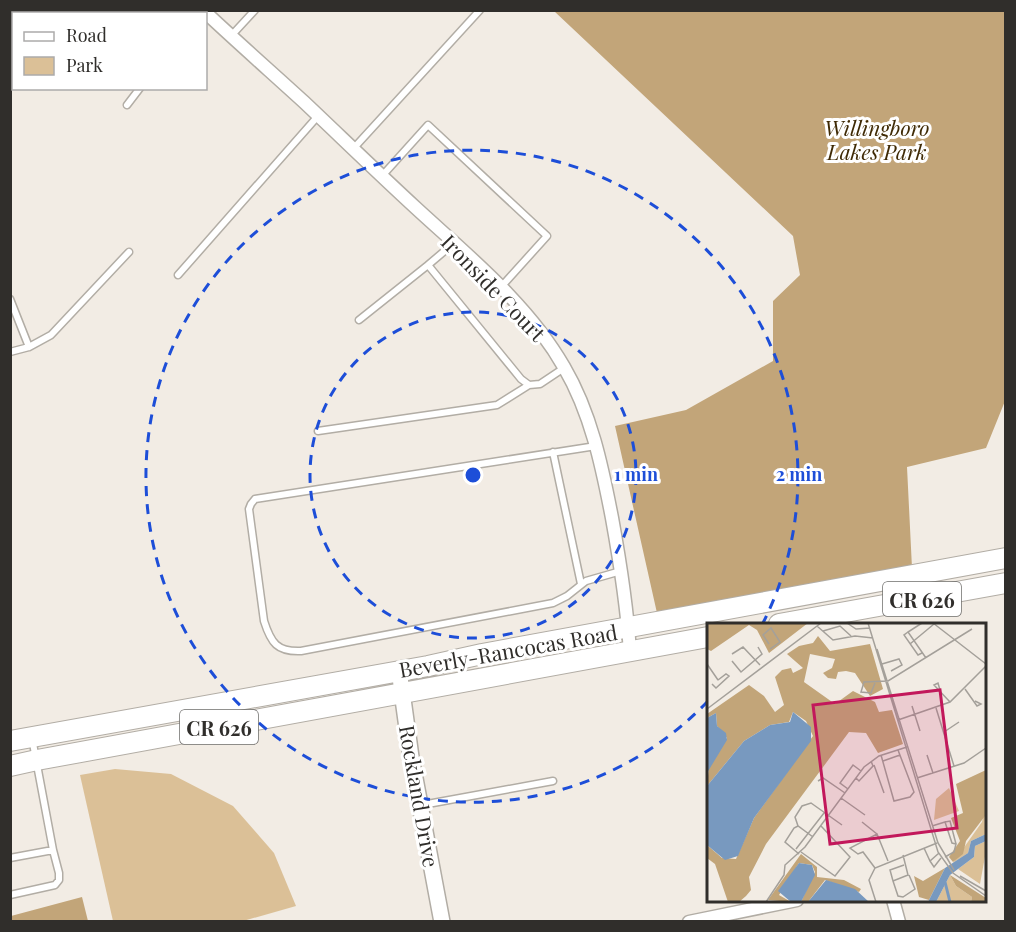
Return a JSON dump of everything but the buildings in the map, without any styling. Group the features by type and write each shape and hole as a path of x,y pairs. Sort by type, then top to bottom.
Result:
{"main road":[{"name":"Beverly-Rancocas Road","path":"10,741 1005,558"},
{"name":"CR 626","path":"791,623 839,619 1005,583"},
{"name":"Beverly-Rancocas Road","path":"10,766 707,638"}],"street":[{"name":"Ironside Court","path":"207,18 318,116 501,288 539,331 564,367 584,410 596,446 621,571 630,652"},
{"path":"833,590 839,619"},
{"name":"Rockland Drive","path":"399,670 411,757 442,921"},
{"path":"689,921 705,920 753,905 779,902"},
{"path":"894,902 899,921"}],"lane":[{"path":"231,37 255,10"},
{"path":"353,149 480,10"},
{"path":"127,105 138,90"},
{"path":"178,275 318,116"},
{"path":"382,176 428,125 547,236 501,288"},
{"path":"359,320 454,243"},
{"path":"10,352 28,347 51,335 129,252"},
{"path":"428,265 521,380 529,385"},
{"path":"10,300 28,347"},
{"path":"318,431 497,405 529,385 540,384 564,367"},
{"path":"596,446 255,499 249,509 264,621 268,634 277,647 288,651 301,651 553,603 567,596 586,581 621,571"},
{"path":"553,453 581,584"},
{"path":"10,895 55,885 59,880 32,738"},
{"path":"421,806 553,781"},
{"path":"10,858 53,850"}],"green space":[{"name":"Willingboro Lakes Park","path":"554,11 1005,11 1005,401 986,448 907,467 912,568 657,613 615,426 686,410 773,361 773,301 800,275 793,236"},
{"path":"115,769 171,774 233,806 274,853 296,906 243,921 113,921 80,775"},
{"path":"82,897 88,921 11,921 11,916"}]}
